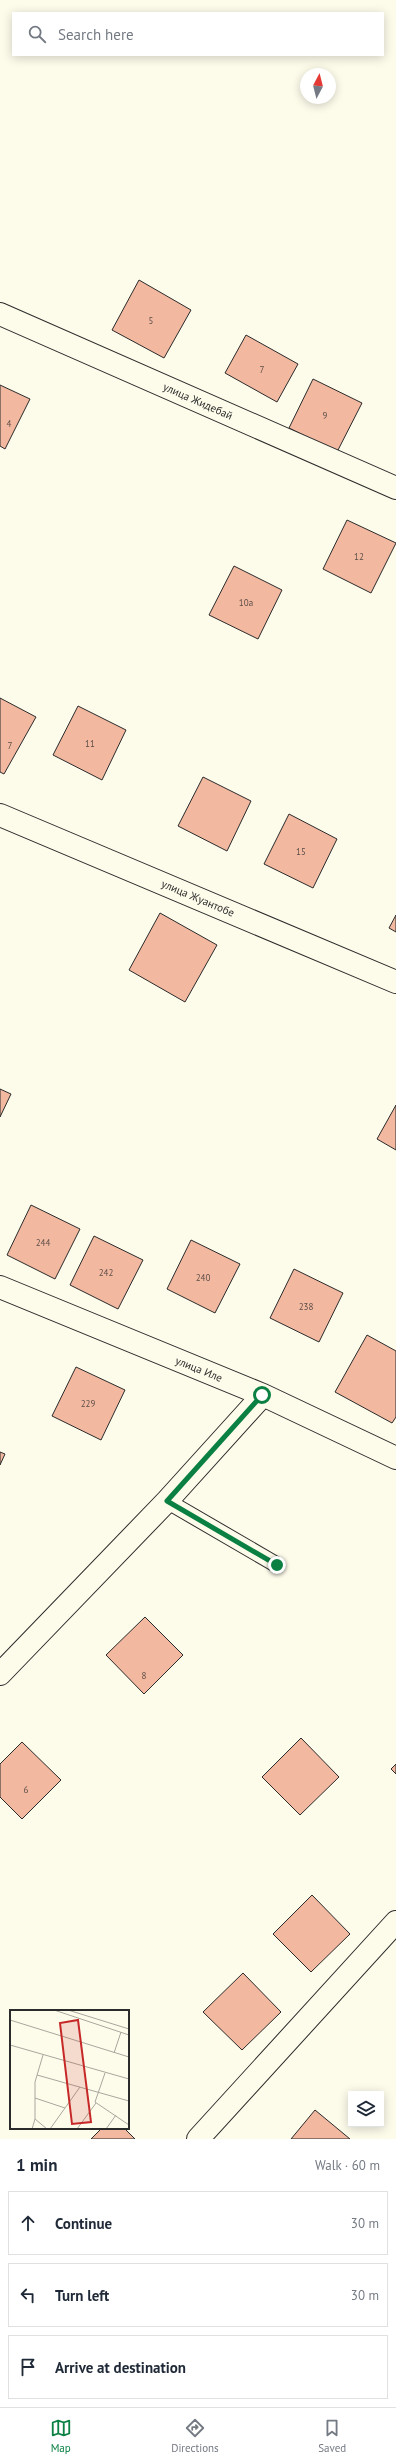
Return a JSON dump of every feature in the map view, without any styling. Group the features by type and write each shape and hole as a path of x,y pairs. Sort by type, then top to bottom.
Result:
{"street":[{"name":"улица Жидебай","path":"0,314 396,488"},
{"name":"улица Жуантобе","path":"0,815 396,982"},
{"name":"улица Иле","path":"0,1287 262,1395 396,1458"},
{"path":"0,1674 167,1501 262,1395"},
{"path":"198,2139 396,1922"}],"lane":[{"path":"167,1501 277,1565"}],"building":[{"path":"139,280 191,310 164,358 112,330"},
{"path":"246,335 298,364 277,402 225,373"},
{"path":"313,379 362,403 337,452 289,428"},
{"path":"0,385 30,399 5,449 0,446"},
{"path":"347,520 396,543 371,593 323,569"},
{"path":"234,566 282,590 258,639 209,615"},
{"path":"0,698 36,717 4,774 0,772"},
{"path":"78,706 126,730 102,780 53,755"},
{"path":"203,777 251,801 227,851 178,826"},
{"path":"289,814 337,839 313,888 264,864"},
{"path":"160,913 217,945 185,1002 129,970"},
{"path":"396,915 396,932 389,928"},
{"path":"0,1089 11,1094 0,1117"},
{"path":"396,1105 396,1150 377,1139"},
{"path":"31,1205 80,1229 55,1279 7,1255"},
{"path":"94,1236 143,1260 118,1309 70,1285"},
{"path":"191,1240 240,1264 215,1313 167,1289"},
{"path":"294,1269 343,1293 319,1342 270,1318"},
{"path":"367,1335 396,1351 396,1417 392,1423 335,1392"},
{"path":"76,1367 125,1390 101,1440 52,1416"},
{"path":"0,1452 5,1454 0,1465"},
{"path":"145,1617 183,1655 144,1694 106,1655"},
{"path":"301,1738 339,1777 300,1815 262,1777"},
{"path":"22,1742 61,1780 22,1819 0,1797 0,1764"},
{"path":"396,1764 396,1774 391,1769"},
{"path":"312,1895 350,1934 311,1972 273,1934"},
{"path":"243,1973 281,2012 242,2050 203,2012"},
{"path":"315,2110 350,2139 291,2139"},
{"path":"101,2129 125,2129 135,2139 91,2139"}],"route":[{"path":"262,1395 167,1501 277,1565"}]}
